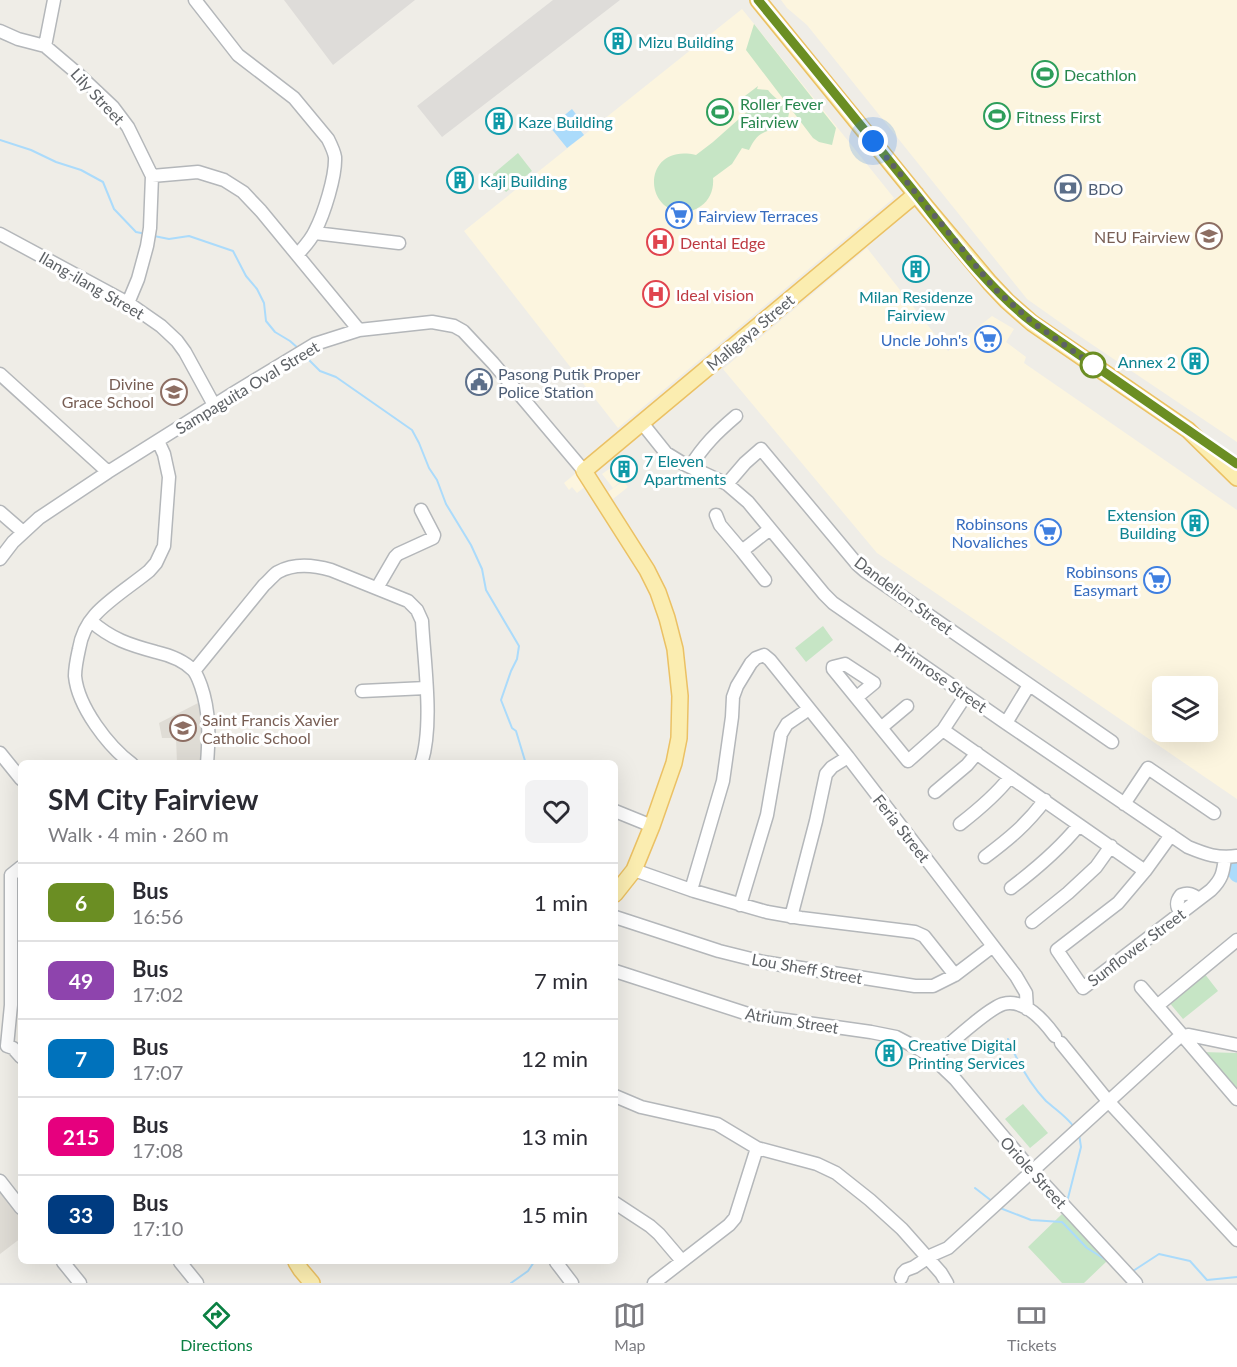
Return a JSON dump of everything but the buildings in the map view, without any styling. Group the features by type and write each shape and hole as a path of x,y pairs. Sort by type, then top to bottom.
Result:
{"main road":[{"path":"758,0 990,283 1020,313 1237,464"},
{"name":"Maligaya Street","path":"584,471 916,194"},
{"path":"1188,430 1237,478"},
{"name":"Sampaguita Oval Street","path":"584,471 658,592 675,650 680,696 679,738 674,763 637,871 618,891"},
{"path":"297,1264 312,1283"}],"street":[{"path":"0,31 18,39 45,46 54,0"},
{"path":"195,0 238,55 294,98 328,139 335,156 334,173 324,210 315,232 298,255"},
{"name":"Lily Street","path":"45,46 113,108 128,127 152,176 147,246 138,279 128,303"},
{"path":"152,176 198,172 224,180 243,192 359,330"},
{"path":"315,232 399,243"},
{"name":"Ilang-ilang Street","path":"0,234 128,303 161,326 177,341 193,364 214,405"},
{"name":"Sampaguita Oval Street","path":"0,559 23,532 39,518 108,472 315,344 359,330 432,322 454,326 463,331 584,471"},
{"path":"0,374 108,472"},
{"path":"690,467 706,444 736,416"},
{"name":"Primrose Street","path":"644,420 671,449 674,457 728,484 748,502 833,603 1188,847 1207,855 1231,857"},
{"path":"127,760 110,745 86,709 75,677 76,662 84,631 95,614 148,571 156,563 164,546 169,477 164,453 158,441"},
{"name":"Dandelion Street","path":"728,484 745,463 761,449 865,571 1112,742"},
{"path":"377,588 398,554 433,538 434,535 421,510"},
{"path":"0,512 23,532"},
{"path":"716,516 720,525 765,580"},
{"path":"742,550 770,529"},
{"path":"194,671 264,585 285,569 307,566 331,570 408,600 417,610 422,621 427,716 422,760"},
{"path":"90,621 102,632 114,638 170,656 194,671 207,709 209,724 207,760"},
{"name":"Feria Street","path":"691,890 723,781 737,686 751,663 764,655 848,757 1022,984 1026,993 1027,1009"},
{"path":"1006,723 1029,685"},
{"path":"362,691 426,688"},
{"path":"857,697 908,761 944,730 966,695"},
{"path":"882,727 908,706"},
{"path":"741,905 767,815 781,734 787,724 809,708"},
{"path":"944,730 1146,871"},
{"path":"935,792 967,765 977,753"},
{"path":"1,755 18,775"},
{"path":"791,916 826,774 832,767 848,757"},
{"path":"1124,804 1148,768 1214,813"},
{"path":"960,824 984,805 1010,777"},
{"path":"985,857 1031,819 1045,800"},
{"path":"618,812 652,826"},
{"path":"1011,888 1049,858 1079,825"},
{"name":"Sunflower Street","path":"1170,835 1146,871 1118,903 1057,950 1083,988 1211,890 1219,881 1231,857"},
{"path":"1032,922 1096,867 1111,846"},
{"path":"637,871 741,905 791,916 915,932 924,936 955,975"},
{"path":"11,873 11,1005 4,1048 13,1047 18,1053"},
{"name":"Lou Sheff Street","path":"618,918 763,963 915,986 933,986 955,975 993,946"},
{"path":"1157,1006 1237,940"},
{"name":"Atrium Street","path":"618,972 751,1015 871,1032 896,1038 933,1058"},
{"path":"1141,987 1237,1099"},
{"path":"933,1058 1003,1004 1027,1009 1040,1017 1108,1101 1237,1240"},
{"path":"899,1281 906,1270 948,1248 1178,1038 1189,1035 1237,1045"},
{"name":"Oriole Street","path":"933,1058 955,1079 1033,1172 1136,1283"},
{"path":"618,1097 634,1105 717,1124 757,1148 816,1164 836,1173 886,1214 927,1257 947,1283"},
{"path":"654,1283 735,1218 757,1148"},
{"path":"0,1181 18,1204"},
{"path":"618,1205 651,1226 682,1262"},
{"path":"65,1264 80,1283"},
{"path":"182,1264 197,1283"},
{"path":"558,1264 573,1283"}],"shaded area":[{"path":"284,0 415,0 333,65"},
{"path":"553,0 620,0 442,137 417,106"},
{"path":"781,0 1237,0 1237,442 1027,299 807,25"},
{"name":"Fairview Terraces","path":"742,9 894,198 618,428 464,231"},
{"name":"Robinsons Novaliches","path":"867,248 948,351 992,316 1014,329 1006,342 1026,357 1024,363 1237,510 1237,799 1154,742 1218,742 1218,676 1152,676 1152,741 877,553 723,369"},
{"path":"612,467 622,480 613,488 602,474"},
{"path":"576,473 586,486 577,493 572,487 569,490 564,483"},
{"path":"623,481 628,487 613,499 608,492"},
{"name":"Saint Francis Xavier Catholic School","path":"200,702 206,760 177,760 176,738 162,738 159,723"},
{"path":"0,1191 18,1213 18,1240 0,1254"}],"green space":[{"path":"754,24 836,128 832,145 813,138 746,50"},
{"path":"758,86 757,89 768,90 787,110 789,113 785,124 761,134 749,150 742,148 732,164 713,178 711,194 701,206 684,212 667,207 654,188 654,176 659,166 667,158 679,154 696,155 713,142 749,110 741,99"},
{"path":"518,153 532,171 506,192 492,175"},
{"path":"823,626 833,640 806,662 795,648"},
{"path":"1204,973 1218,991 1183,1019 1168,1001"},
{"path":"1202,1052 1237,1053 1237,1094"},
{"path":"1023,1104 1048,1133 1030,1148 1005,1119"},
{"path":"1062,1214 1107,1261 1084,1283 1062,1283 1028,1247"}],"water":[{"path":"572,109 582,122 577,126 584,135 567,148 550,127"}],"waterway":[{"path":"0,140 81,170 103,182 114,209 136,232 146,234"},
{"path":"154,236 169,239 189,236 233,251 264,303 266,321 275,332 299,349"},
{"path":"305,356 320,371 336,377 412,430 437,480 446,504 471,545 482,569 486,590 519,646 517,659 501,700 512,728 516,731 525,760"},
{"path":"1232,868 1237,875"},
{"path":"1008,1039 1019,1064 1034,1087 1074,1127"},
{"path":"1067,1202 1081,1147 1079,1134"},
{"path":"975,1188 993,1202"},
{"path":"1000,1208 1031,1220 1062,1222 1087,1248 1111,1263"},
{"path":"1131,1270 1133,1271 1159,1254 1190,1261 1207,1280 1237,1277"},
{"path":"511,1283 528,1271 533,1264"}],"bus line":[{"name":"6","path":"758,0 927,208 1007,301 1032,322 1237,464"}],"place":[{"name":"Mizu Building","path":"618,41"},
{"name":"Decathlon","path":"1045,74"},
{"name":"Roller Fever Fairview","path":"720,112"},
{"name":"Fitness First","path":"997,116"},
{"name":"Kaze Building","path":"499,121"},
{"name":"Kaji Building","path":"460,180"},
{"name":"BDO","path":"1068,188"},
{"name":"Fairview Terraces","path":"679,215"},
{"name":"NEU Fairview","path":"1209,236"},
{"name":"Dental Edge","path":"660,242"},
{"name":"Milan Residenze Fairview","path":"916,269"},
{"name":"Ideal vision","path":"656,294"},
{"name":"Uncle John's","path":"988,339"},
{"name":"Annex 2","path":"1195,361"},
{"name":"Pasong Putik Proper Police Station","path":"479,382"},
{"name":"Divine Grace School","path":"174,392"},
{"name":"7 Eleven Apartments","path":"624,469"},
{"name":"Extension Building","path":"1195,523"},
{"name":"Robinsons Novaliches","path":"1048,532"},
{"name":"Robinsons Easymart","path":"1157,580"},
{"name":"Saint Francis Xavier Catholic School","path":"183,728"},
{"name":"Creative Digital Printing Services","path":"889,1053"}],"route":[{"path":"873,141 995,289 1020,313 1093,365"}]}
